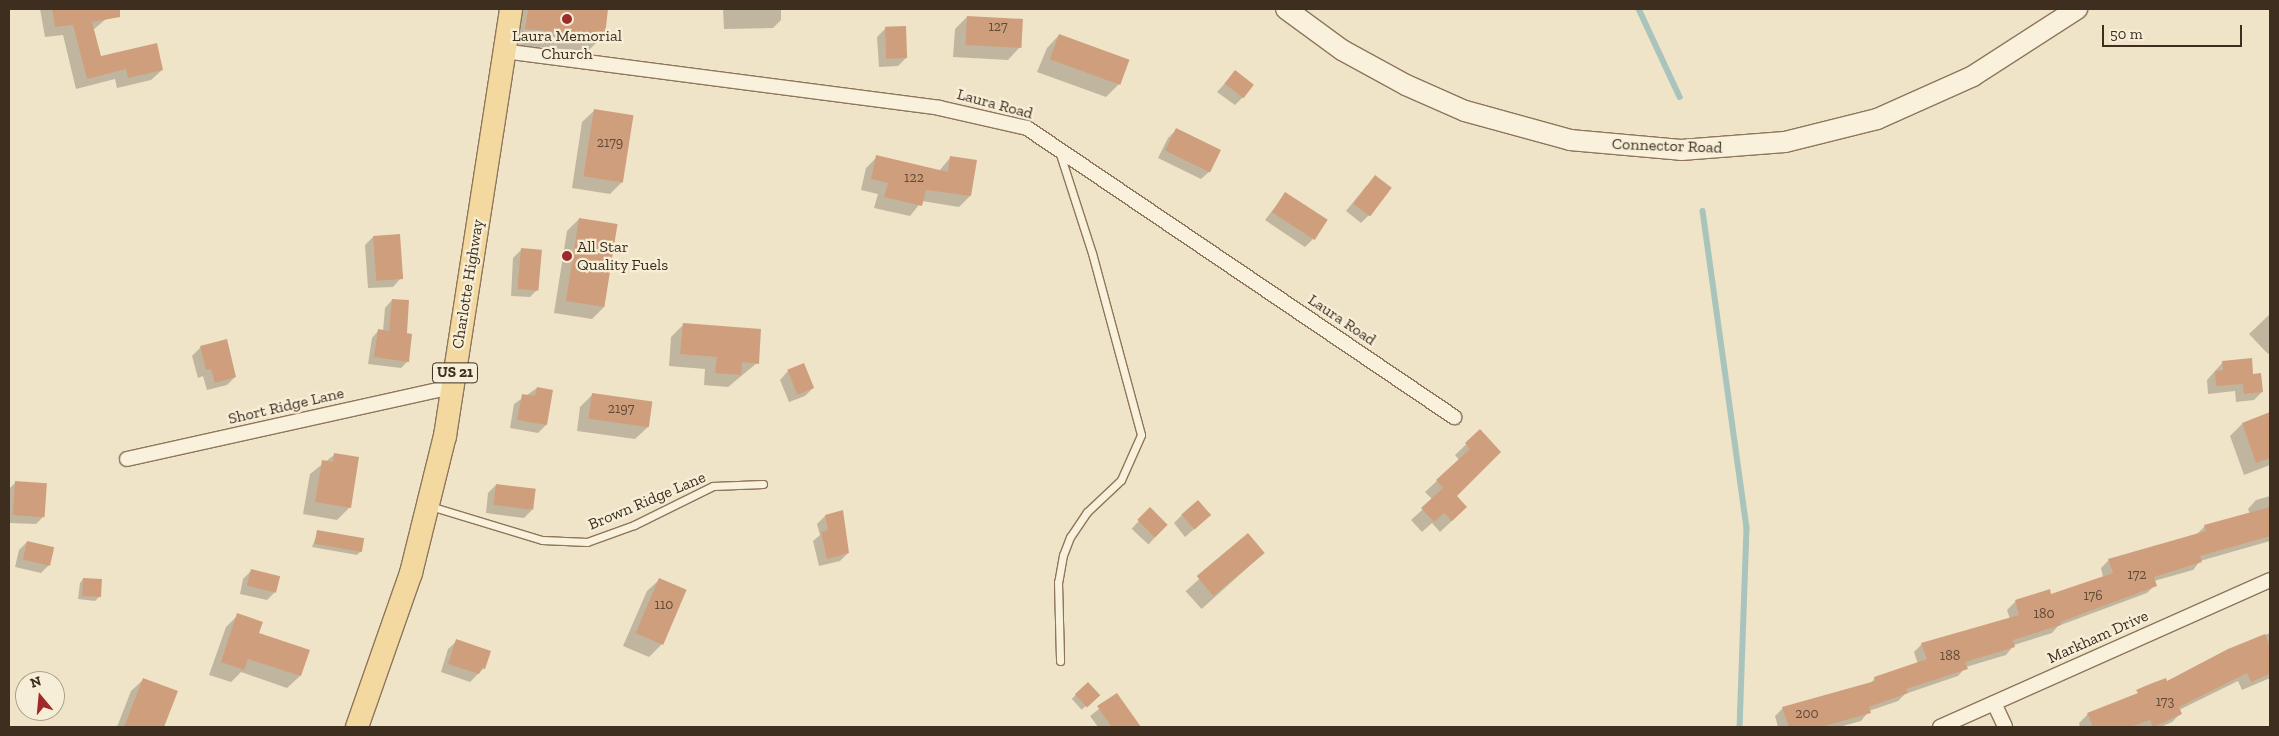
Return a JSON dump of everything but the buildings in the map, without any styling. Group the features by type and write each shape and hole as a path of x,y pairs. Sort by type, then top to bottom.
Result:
{"main road":[{"name":"Charlotte Highway","path":"357,727 402,600 445,436 511,9"}],"street":[{"name":"Connector Road","path":"1286,9 1342,50 1406,86 1466,111 1570,140 1681,150 1785,142 1877,119 1973,76 2077,9"},
{"name":"Laura Road","path":"503,51 939,108 1028,128 1454,417"},
{"name":"Short Ridge Lane","path":"127,459 453,386"},
{"name":"Markham Drive","path":"1940,727 2270,580"},
{"path":"1994,703 2005,727"}],"lane":[{"path":"1058,149 1092,253 1141,435 1121,480 1087,512 1070,537 1063,555 1058,582 1060,661"},
{"name":"Brown Ridge Lane","path":"428,506 542,540 587,542 634,525 713,486 763,484"}],"waterway":[{"path":"1639,9 1680,97"},
{"path":"1703,211 1747,528 1740,727"}],"place":[{"name":"Laura Memorial Church","path":"567,19"},
{"name":"All Star Quality Fuels","path":"567,256"}]}
